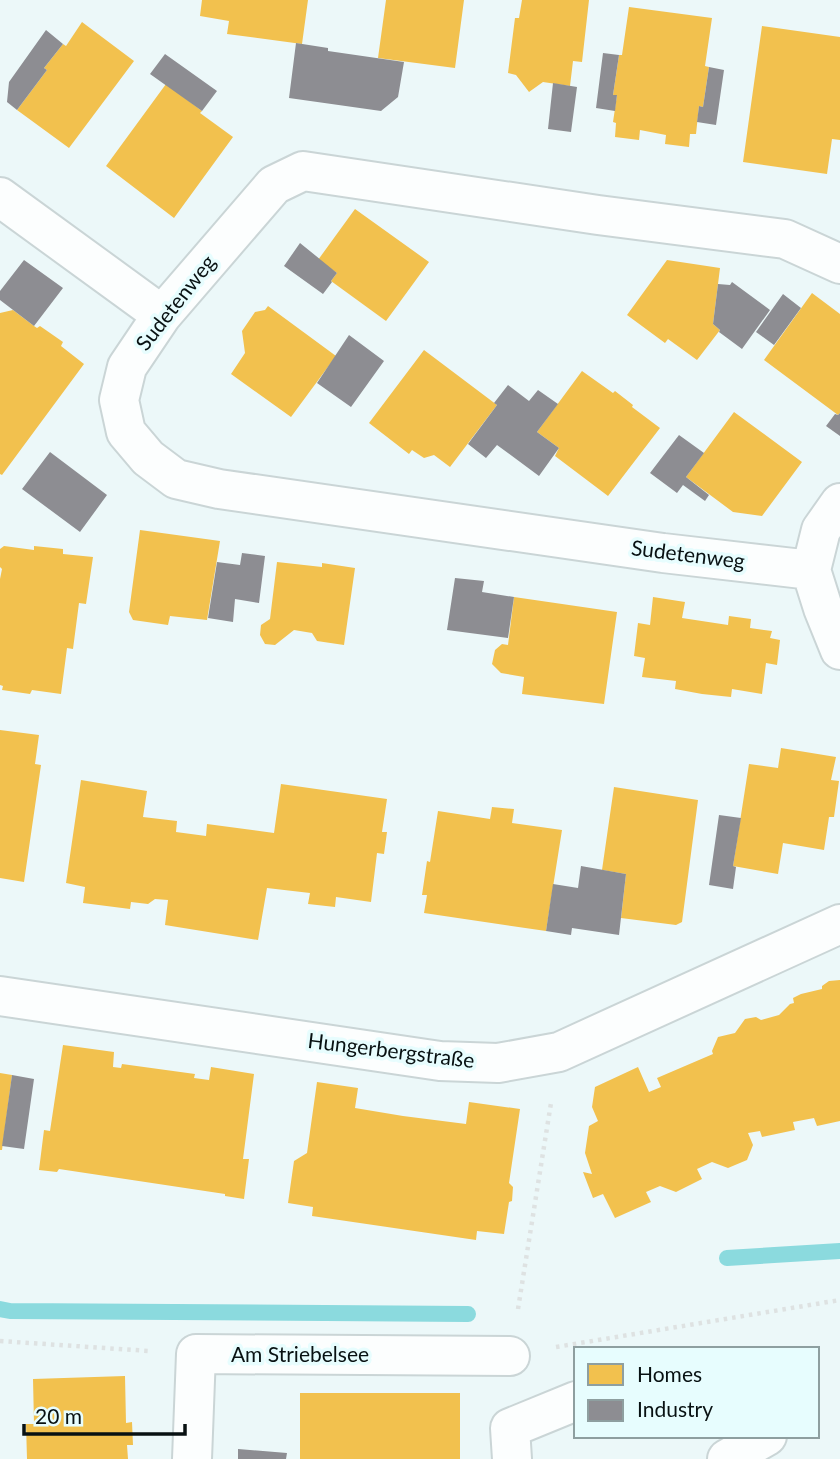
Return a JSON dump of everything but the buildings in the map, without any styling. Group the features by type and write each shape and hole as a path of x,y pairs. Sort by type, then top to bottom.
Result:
{"street":[{"name":"Sudetenweg","path":"811,570 663,553 313,503 219,489 176,479 148,458 126,432 118,400 127,367 162,315 274,185 303,171 598,215 785,239 840,264"},
{"path":"0,197 162,315"},
{"path":"840,503 821,530 811,570 840,650"},
{"name":"Hungerbergstraße","path":"0,996 440,1061 498,1063 559,1052 840,924"},
{"path":"192,1459 195,1354"},
{"name":"Am Striebelsee","path":"195,1354 510,1356"},
{"path":"511,1443 574,1402"},
{"path":"727,1459 764,1438"}],"path":[{"path":"559,1052 510,1356 585,1341 840,1300"},
{"path":"0,1341 195,1354"}],"waterway":[{"path":"727,1258 840,1251"},
{"path":"0,1309 468,1314"}]}
